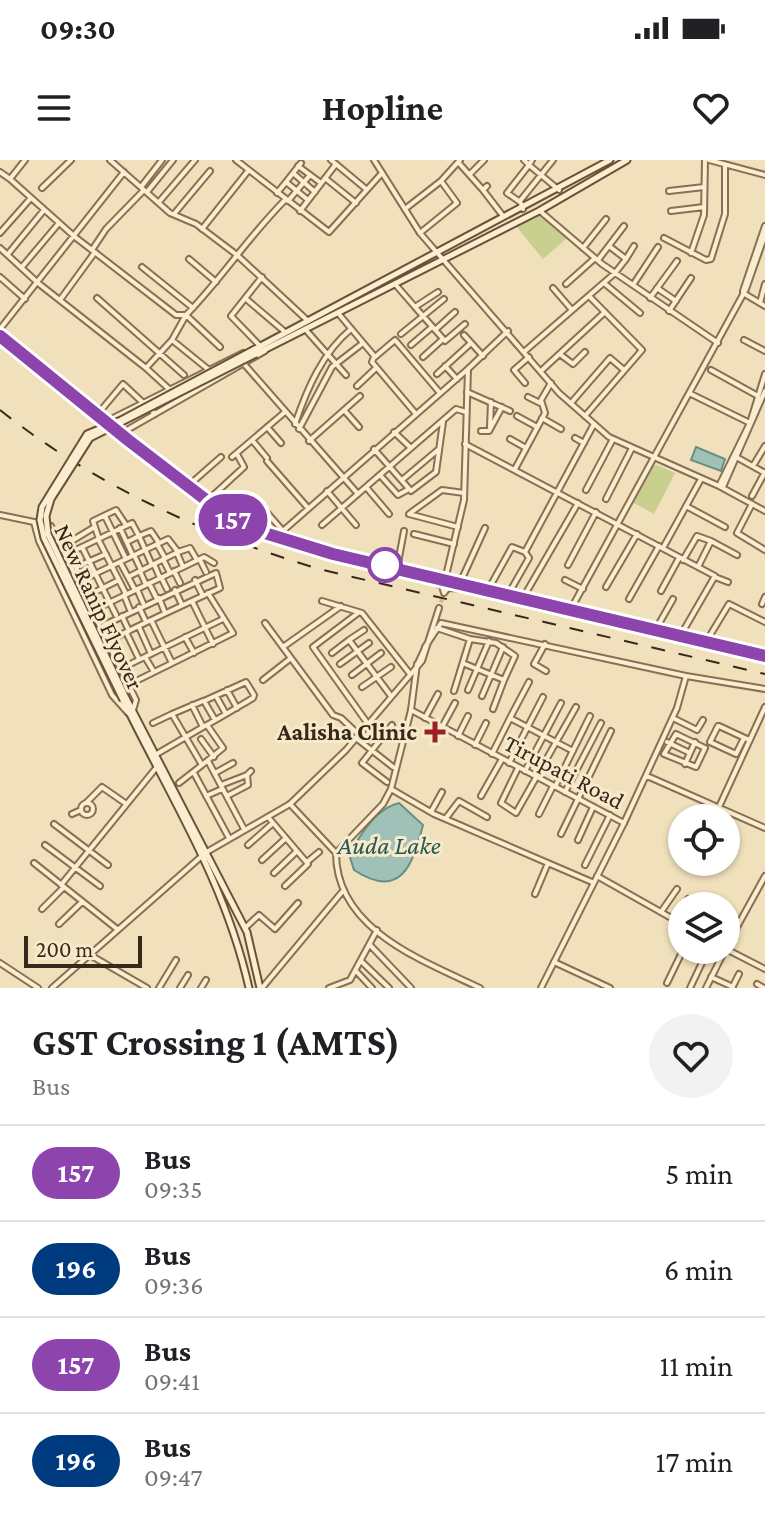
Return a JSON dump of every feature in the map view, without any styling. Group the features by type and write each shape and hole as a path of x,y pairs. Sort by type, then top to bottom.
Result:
{"main road":[{"path":"308,325 435,251 504,218 521,206 559,190 610,160"},
{"path":"308,325 338,313 539,211 627,160"},
{"name":"New Ranip Flyover","path":"254,352 285,332 308,325"},
{"name":"New Ranip Flyover","path":"131,711 44,538 40,523 42,507 87,434 254,352 267,349 308,325"},
{"path":"131,711 245,928 261,988"},
{"path":"131,711 156,768 206,853 237,935 249,988"}],"street":[{"path":"10,179 25,160"},
{"path":"42,188 71,160"},
{"path":"110,160 174,214 202,229 262,277 308,325 335,365 346,375"},
{"path":"144,190 162,160"},
{"path":"60,300 106,229 173,160"},
{"path":"159,202 195,160"},
{"path":"236,160 329,232 382,173"},
{"path":"374,160 420,233 551,383 585,416 613,439 721,487 765,511"},
{"path":"471,173 484,160"},
{"path":"524,160 531,162 559,190"},
{"path":"531,162 507,193 521,206 553,160"},
{"path":"595,160 595,170"},
{"path":"691,253 704,207 707,160 765,175"},
{"path":"405,209 441,181 459,161 485,188 504,218"},
{"path":"300,211 334,162 367,190"},
{"path":"277,193 300,164 310,175 356,203"},
{"path":"664,238 709,261 725,214 725,165"},
{"path":"202,229 248,170"},
{"path":"174,214 210,171"},
{"path":"0,172 75,237 176,315 186,315 220,347"},
{"path":"0,329 124,172"},
{"path":"293,173 315,192"},
{"path":"146,368 172,340 186,315 216,282 249,237 310,175"},
{"path":"420,233 457,203 441,181"},
{"path":"286,182 308,200"},
{"path":"669,191 704,187"},
{"path":"0,233 31,198"},
{"path":"671,211 704,207"},
{"path":"8,254 44,210"},
{"path":"539,211 596,259 718,343"},
{"path":"583,248 606,219"},
{"path":"22,267 59,223"},
{"path":"566,284 609,246 624,226"},
{"path":"743,293 765,226"},
{"path":"571,609 718,343 743,293 764,239"},
{"path":"609,246 626,259"},
{"path":"525,351 615,273 634,246"},
{"path":"633,285 658,247"},
{"path":"0,248 38,283 169,389"},
{"path":"189,259 216,282"},
{"path":"650,298 677,261"},
{"path":"142,267 193,308"},
{"path":"0,277 25,299"},
{"path":"105,422 260,346 231,316 262,277"},
{"path":"669,311 691,278"},
{"path":"604,283 640,313"},
{"path":"395,284 443,339"},
{"path":"743,293 762,304 765,284"},
{"path":"553,288 572,310"},
{"path":"657,288 676,301"},
{"path":"415,307 438,292"},
{"path":"585,416 642,350 589,296"},
{"path":"97,298 184,375"},
{"path":"245,298 285,332"},
{"path":"401,334 444,299"},
{"path":"411,345 455,312"},
{"path":"541,371 605,312"},
{"path":"338,313 375,357"},
{"path":"423,357 465,324"},
{"path":"297,427 304,395 335,343 351,329"},
{"path":"276,537 508,331"},
{"path":"464,335 483,356"},
{"path":"0,336 120,434 207,501 248,528 416,573 765,656"},
{"path":"172,340 209,370"},
{"path":"416,414 376,368 372,362 375,357 395,340 440,393"},
{"path":"744,340 765,351"},
{"path":"297,427 335,365 363,343"},
{"path":"437,374 471,343"},
{"path":"120,434 245,365 267,349"},
{"path":"561,355 573,364 585,352"},
{"path":"525,383 514,370 529,356"},
{"path":"571,403 610,358 624,370"},
{"path":"245,365 358,494"},
{"path":"445,366 457,379"},
{"path":"357,386 376,368"},
{"path":"445,580 464,493 468,369"},
{"path":"711,370 759,396"},
{"path":"721,487 750,423 765,374"},
{"path":"515,469 542,418 542,404 551,383"},
{"path":"97,415 123,384 155,414"},
{"path":"721,487 738,458 765,391"},
{"path":"467,392 510,411"},
{"path":"691,394 750,423"},
{"path":"309,441 360,396"},
{"path":"528,397 542,404"},
{"path":"489,431 491,402"},
{"path":"489,431 502,407"},
{"path":"322,525 456,409 466,412"},
{"path":"344,410 359,427"},
{"path":"207,501 244,467 234,456 285,412"},
{"path":"517,416 537,427"},
{"path":"542,418 561,429"},
{"path":"380,475 398,495 409,489 412,491 434,475 443,420"},
{"path":"525,552 594,424"},
{"path":"267,427 281,443"},
{"path":"481,431 489,431"},
{"path":"394,432 411,448"},
{"path":"575,438 584,443"},
{"path":"510,439 526,448"},
{"path":"586,490 613,439"},
{"path":"252,440 308,508"},
{"path":"465,444 728,582"},
{"path":"753,466 765,446"},
{"path":"606,499 632,448"},
{"path":"374,449 409,489"},
{"path":"402,480 439,449"},
{"path":"188,486 221,457"},
{"path":"738,458 765,472 752,496"},
{"path":"629,599 701,479"},
{"path":"366,487 389,514"},
{"path":"458,527 409,514 442,490 464,493"},
{"path":"327,491 356,525"},
{"path":"255,499 283,531"},
{"path":"523,598 578,503"},
{"path":"752,504 737,533 765,550"},
{"path":"686,506 725,527"},
{"path":"126,525 118,511 91,522 130,610"},
{"path":"568,565 596,512"},
{"path":"0,515 34,522 51,526 136,700 131,711 112,695 39,541 34,522"},
{"path":"105,516 126,559"},
{"path":"67,555 132,523 167,589"},
{"path":"93,528 66,544 67,555 76,567 94,610"},
{"path":"120,528 165,613"},
{"path":"460,583 485,528"},
{"path":"127,542 151,531 180,583"},
{"path":"397,568 404,531"},
{"path":"414,534 454,544"},
{"path":"606,587 637,534"},
{"path":"78,536 139,660"},
{"path":"661,591 697,536 737,555"},
{"path":"82,580 169,539 233,633 131,681 122,668"},
{"path":"698,567 711,541"},
{"path":"488,590 512,547 525,552 529,558 509,593"},
{"path":"128,577 190,548 206,572"},
{"path":"76,567 106,554"},
{"path":"94,610 198,560 210,557 214,563"},
{"path":"120,562 172,663"},
{"path":"216,573 222,585 108,641 104,625 119,615 194,579 216,573"},
{"path":"416,573 442,586 444,593 448,588 477,588"},
{"path":"682,633 715,576"},
{"path":"89,595 119,580"},
{"path":"565,580 583,589"},
{"path":"175,590 182,605"},
{"path":"762,604 765,597"},
{"path":"656,629 673,599"},
{"path":"192,601 213,644"},
{"path":"322,601 358,613 375,627 410,674"},
{"path":"706,642 729,604 765,622"},
{"path":"283,647 341,606"},
{"path":"336,853 383,804 391,789 411,710 418,664 439,608"},
{"path":"358,613 313,647 368,724"},
{"path":"122,668 223,619"},
{"path":"265,623 333,715 341,718 393,767"},
{"path":"425,648 441,623 519,642 545,643 686,676 765,689"},
{"path":"138,626 151,654"},
{"path":"437,628 470,639 489,641 515,656 493,709"},
{"path":"332,653 364,630"},
{"path":"185,637 194,653"},
{"path":"454,691 465,664 470,639"},
{"path":"349,640 391,696"},
{"path":"468,690 489,641"},
{"path":"340,664 369,643"},
{"path":"545,643 534,664 546,671"},
{"path":"482,696 503,647"},
{"path":"352,675 381,653"},
{"path":"145,657 154,672"},
{"path":"263,680 291,658"},
{"path":"52,988 206,853 290,804 368,724 418,664"},
{"path":"465,664 504,680"},
{"path":"362,687 391,667"},
{"path":"624,823 673,718 686,676"},
{"path":"153,723 245,681 254,695 155,755"},
{"path":"492,754 529,682"},
{"path":"227,690 237,708"},
{"path":"425,718 438,694"},
{"path":"216,696 226,714"},
{"path":"509,763 543,697"},
{"path":"204,701 215,720"},
{"path":"442,727 455,703"},
{"path":"525,771 561,703"},
{"path":"179,783 223,748 192,705"},
{"path":"518,768 501,803 509,811 520,810 576,707"},
{"path":"747,739 718,726 710,742 736,754 747,739 765,707"},
{"name":"Tirupati Road","path":"411,710 624,823 541,988"},
{"path":"172,714 202,765"},
{"path":"458,736 468,716"},
{"path":"539,814 590,716"},
{"path":"510,718 573,751"},
{"path":"673,718 697,730 703,720"},
{"path":"475,745 486,723"},
{"path":"565,792 601,723"},
{"path":"387,782 362,763 392,725"},
{"path":"561,834 611,731"},
{"path":"674,734 695,742 705,748 693,768 664,754 674,734"},
{"path":"201,739 214,757"},
{"path":"720,804 747,739"},
{"path":"663,740 690,753"},
{"path":"685,764 695,742"},
{"path":"481,796 502,759"},
{"path":"208,761 244,829"},
{"path":"215,773 233,763"},
{"path":"42,909 156,768"},
{"path":"194,773 229,838"},
{"path":"206,796 249,773 248,785 227,796"},
{"path":"647,776 712,804"},
{"path":"72,814 81,810 102,787 125,803"},
{"path":"391,789 431,812 592,882"},
{"path":"431,812 442,792"},
{"path":"446,818 459,801 487,817"},
{"path":"81,810 85,815 92,812 91,805 86,803"},
{"path":"290,804 336,853 337,879 342,892 377,930 398,949 480,988"},
{"path":"578,840 593,807"},
{"path":"585,865 610,815"},
{"path":"268,816 307,862"},
{"path":"740,817 765,828"},
{"path":"248,845 273,823"},
{"path":"54,824 108,865"},
{"path":"262,860 286,838"},
{"path":"45,845 100,886"},
{"path":"274,873 297,851"},
{"path":"285,886 319,852"},
{"path":"535,894 548,862"},
{"path":"34,863 117,929"},
{"path":"597,876 668,916"},
{"path":"740,923 765,876"},
{"path":"759,887 765,891"},
{"path":"661,912 677,889"},
{"path":"261,988 342,892"},
{"path":"59,924 82,902"},
{"path":"245,928 259,915 275,929 298,903"},
{"path":"329,988 350,980 377,930"},
{"path":"370,945 407,987"},
{"path":"88,955 147,988"},
{"path":"740,956 765,969"},
{"path":"159,988 176,960"},
{"path":"553,961 610,988"},
{"path":"362,962 389,988"},
{"path":"0,963 38,988"},
{"path":"667,983 676,964"},
{"path":"690,988 701,964"},
{"path":"706,988 718,964"},
{"path":"356,971 372,988"},
{"path":"711,977 732,988 739,974"},
{"path":"180,988 188,975"},
{"path":"201,988 206,980"},
{"path":"757,984 764,988"}],"green space":[{"path":"540,214 567,238 543,259 516,226"},
{"path":"657,465 675,473 654,514 632,502 652,466"}],"water":[{"path":"696,447 725,459 721,471 691,460"},
{"name":"Auda Lake","path":"399,803 423,825 415,853 402,874 394,880 383,882 370,879 354,870 349,854 376,816"}],"tunnel":[{"path":"439,608 444,593"}],"railway":[{"path":"0,410 74,462 152,505 276,555 319,569 765,674"}],"bus line":[{"name":"157","path":"0,336 128,440 223,513 248,528 333,554 509,593 765,656"}],"place":[{"name":"Aalisha Clinic","path":"435,732"}]}
